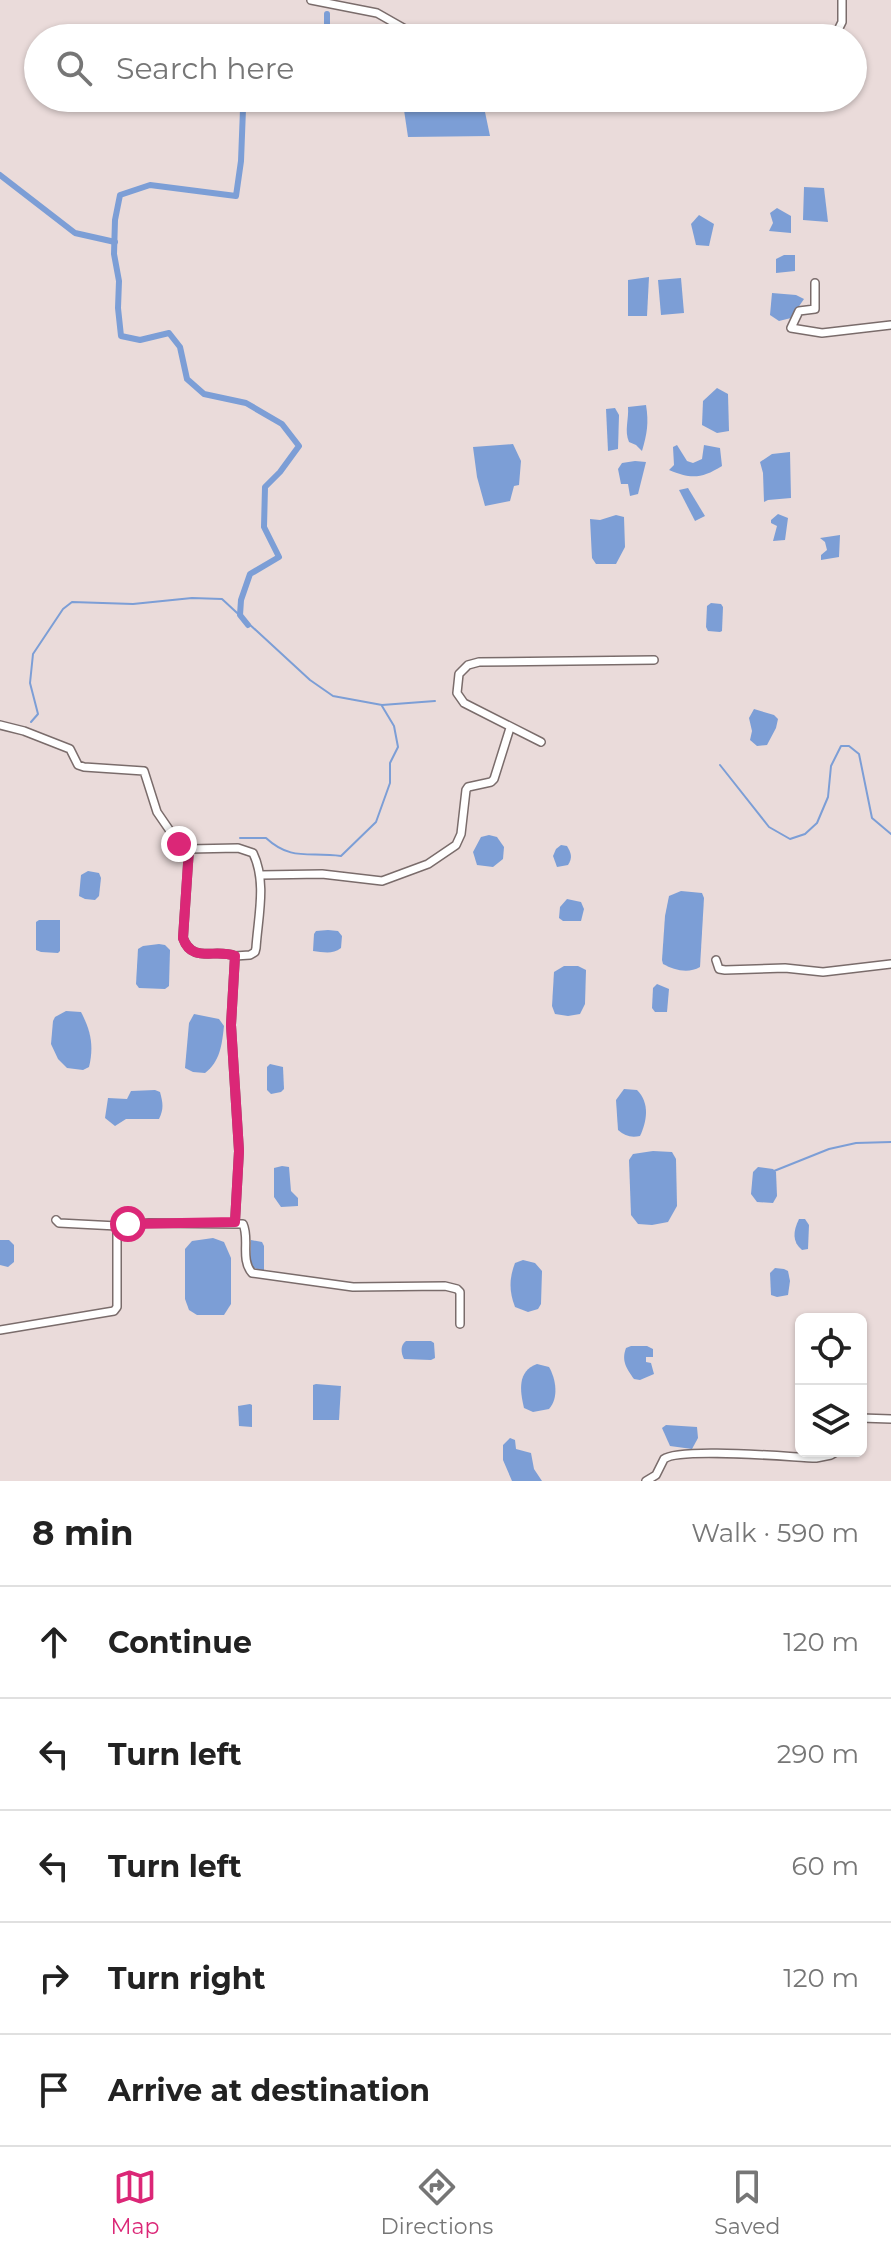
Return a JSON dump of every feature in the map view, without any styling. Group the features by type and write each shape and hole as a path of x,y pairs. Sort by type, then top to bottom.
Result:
{"street":[{"path":"311,0 377,13 396,24"},
{"path":"841,24 842,0"},
{"path":"815,283 815,309 799,311 791,328 822,333 891,325"},
{"path":"541,742 459,699 459,674 468,665 479,662 654,660"},
{"path":"0,725 70,749 78,765 84,767 144,771 157,812 179,844 189,849 238,848 253,853 261,875 255,952 235,956 196,953 185,946 189,849"},
{"path":"261,875 322,874 382,881 428,864 456,845 461,834 466,790 494,779 510,728"},
{"path":"235,956 231,1025 239,1151 235,1222"},
{"path":"716,960 719,969 725,970 785,968 823,972 891,964"},
{"path":"56,1220 59,1223 117,1226 149,1223 243,1224 246,1228 246,1261 252,1273 353,1287 445,1286 460,1292 460,1324"},
{"path":"0,1330 114,1311 117,1307 117,1226"},
{"path":"867,1418 891,1419"},
{"path":"646,1481 656,1475 664,1459 674,1454 701,1452 795,1457"},
{"path":"797,1457 821,1457"}],"water":[{"path":"404,112 485,112 490,136 408,137"},
{"path":"804,187 824,188 828,222 803,220"},
{"path":"777,208 791,216 791,233 769,231 773,223 770,213"},
{"path":"699,215 714,224 709,246 696,245 691,224"},
{"path":"795,255 795,271 776,273 776,259"},
{"path":"649,277 647,316 628,316 628,280"},
{"path":"681,278 684,313 661,315 658,280"},
{"path":"772,293 796,295 804,299 791,318 779,321 770,315"},
{"path":"717,388 728,394 729,431 717,433 702,425 703,401"},
{"path":"646,405 647,428 642,451 629,442 628,407"},
{"path":"615,408 619,415 618,449 608,451 606,409"},
{"path":"513,444 521,461 519,485 514,486 510,501 485,506 473,447"},
{"path":"677,445 687,461 693,463 702,459 704,445 720,448 722,466 696,476 669,470 674,465 673,447"},
{"path":"790,452 791,498 764,502 760,462 772,454"},
{"path":"646,462 638,494 630,496 628,484 621,484 618,469 622,463"},
{"path":"688,488 705,516 695,521 679,490"},
{"path":"778,514 788,518 785,540 773,541 777,526 771,520"},
{"path":"616,515 624,517 625,547 616,564 596,564 592,558 590,519 600,520"},
{"path":"840,535 839,557 821,560 821,555 827,550 820,538"},
{"path":"711,603 723,607 720,632 708,631 706,627 707,606"},
{"path":"754,709 778,719 767,745 757,746 750,740 752,731 749,718"},
{"path":"481,837 497,837 504,847 503,859 493,867 477,865 473,852"},
{"path":"561,845 567,846 571,860 568,865 557,867 553,856"},
{"path":"88,871 99,873 101,878 99,896 95,900 79,896 81,875"},
{"path":"681,891 702,893 704,898 700,967 691,970 672,968 663,964 662,960 669,896"},
{"path":"567,899 581,902 584,909 581,921 563,921 559,918 560,907"},
{"path":"60,920 58,953 36,950 36,922"},
{"path":"316,931 338,931 342,936 341,948 331,952 313,951"},
{"path":"159,944 170,950 169,986 165,989 139,988 136,984 138,949"},
{"path":"564,966 578,966 586,970 585,1004 580,1014 555,1014 552,1006 554,972"},
{"path":"657,984 669,989 667,1012 655,1012 652,1008 653,988"},
{"path":"66,1011 81,1012 89,1032 91,1059 89,1067 83,1070 67,1068 58,1059 51,1044 53,1021"},
{"path":"194,1014 219,1019 224,1026 217,1058 205,1073 185,1068 189,1023"},
{"path":"270,1064 283,1067 284,1089 281,1092 271,1094 267,1090 267,1067"},
{"path":"624,1089 637,1090 646,1106 640,1136 628,1136 618,1130 616,1100"},
{"path":"131,1091 160,1092 162,1103 159,1119 126,1119 115,1126 105,1118 108,1098 127,1099"},
{"path":"672,1152 676,1159 677,1206 668,1222 638,1224 631,1215 629,1160 633,1154"},
{"path":"289,1167 291,1191 298,1198 298,1206 281,1207 274,1197 274,1168"},
{"path":"758,1167 776,1172 777,1196 773,1203 757,1202 751,1194 753,1172"},
{"path":"799,1219 805,1219 809,1225 808,1249 802,1250 795,1240"},
{"path":"213,1238 224,1242 231,1258 231,1304 224,1315 197,1315 189,1310 185,1299 185,1249 192,1241"},
{"path":"0,1240 9,1240 14,1245 14,1262 8,1267 0,1265"},
{"path":"251,1240 262,1242 264,1246 264,1271 250,1263"},
{"path":"523,1260 535,1263 542,1271 541,1304 538,1309 528,1312 515,1307 511,1290 515,1263"},
{"path":"775,1268 788,1271 788,1295 771,1295 770,1273"},
{"path":"406,1341 431,1341 434,1343 435,1358 404,1359 402,1349"},
{"path":"626,1348 653,1349 653,1357 646,1357 646,1362 651,1363 654,1374 640,1380 634,1379 624,1361"},
{"path":"537,1364 549,1367 555,1394 549,1409 533,1412 524,1408 522,1382 526,1371"},
{"path":"313,1385 341,1386 339,1420 313,1420"},
{"path":"250,1404 252,1427 239,1426 238,1406"},
{"path":"666,1425 697,1427 698,1438 692,1449 670,1446 662,1428"},
{"path":"510,1438 515,1440 516,1449 531,1453 534,1469 542,1481 512,1481 503,1460 503,1445"}],"waterway":[{"path":"327,14 327,24"},
{"path":"243,112 236,196 150,185 120,195 115,220 114,254 119,281 121,336 140,340 169,333 180,347 187,379 204,394 246,403 282,424 299,446 265,487 264,527 279,557 250,574 241,600 240,615 248,625"},
{"path":"0,175 75,233 115,242"},
{"path":"31,722 38,714 30,683 33,654 63,609 72,602 133,604 192,598 222,599 310,680 333,696 382,705 435,701"},
{"path":"240,838 266,838 293,853 341,856 376,822 390,783 390,763 398,747 394,726 382,706"},
{"path":"720,765 769,827 790,839 805,834 817,823 828,797 831,766 841,746 849,746 859,754 872,818 891,834"},
{"path":"774,1171 829,1149 856,1143 891,1142"}],"route":[{"path":"128,1224 235,1222 239,1151 231,1025 235,956 196,953 185,946 189,849 179,844"}]}
